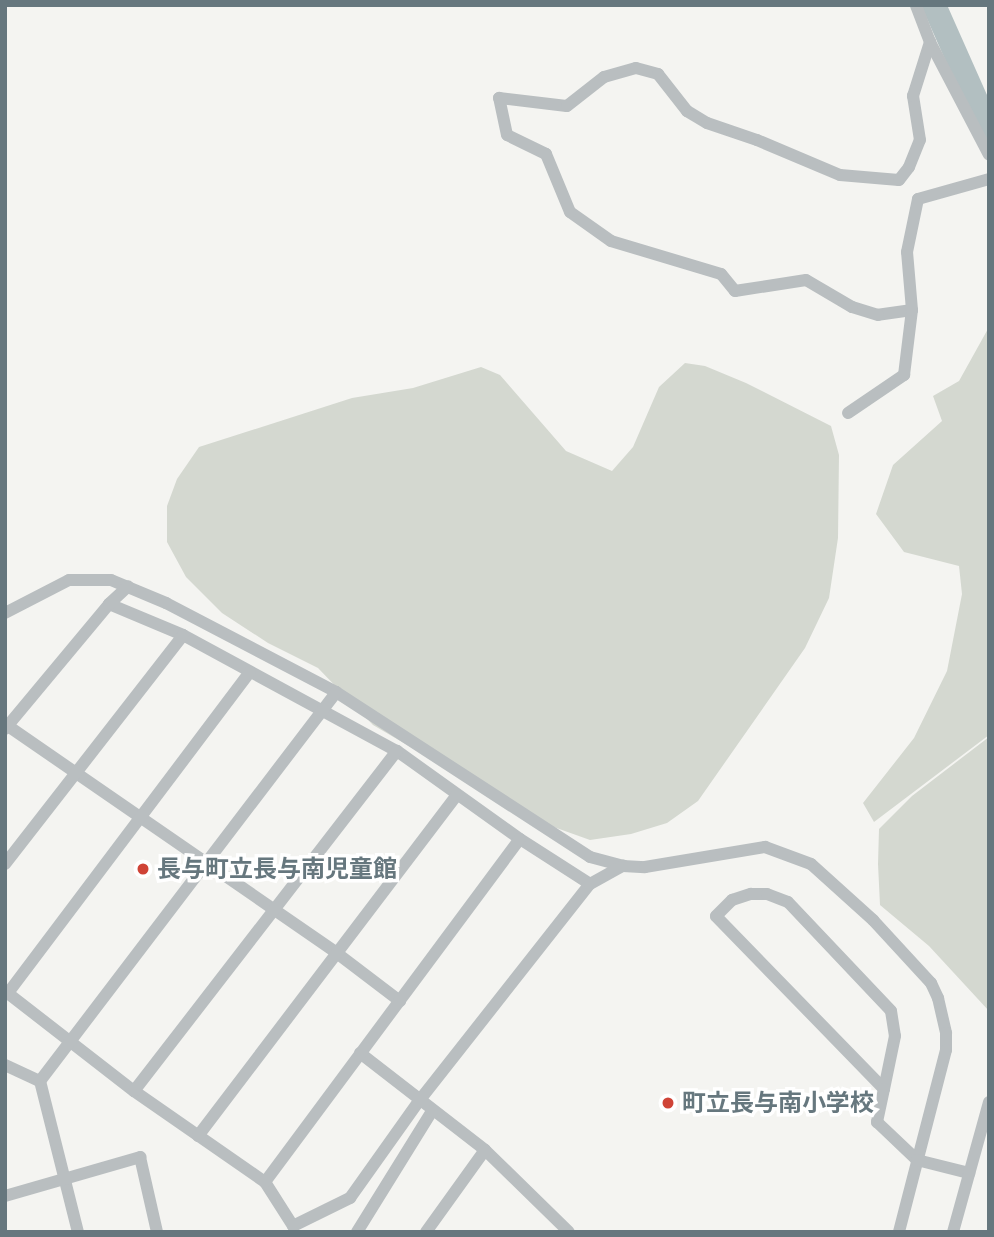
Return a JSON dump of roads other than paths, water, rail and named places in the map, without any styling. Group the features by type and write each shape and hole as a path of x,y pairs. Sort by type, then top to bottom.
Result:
{"street":[{"path":"916,5 930,42 989,155"},
{"path":"912,310 878,315 852,307 806,280 735,291 721,274 611,241 570,212 546,154 507,135 499,98 567,106 604,78 636,68 658,74 687,111 707,123 757,139 840,175 899,180 909,167 920,140 913,96 930,42"},
{"path":"848,413 904,375 912,310 907,252 918,199 989,179"},
{"path":"5,613 69,580 95,577 128,586 336,692 386,721 562,841 590,857 623,866 672,863 744,848 765,847 811,864 873,920 931,983 938,998 946,1033 946,1050 900,1232"},
{"path":"128,586 109,604 7,727 274,909 400,1002"},
{"path":"109,604 183,635 397,751 520,839 590,884"},
{"path":"5,864 183,635"},
{"path":"250,672 7,992 134,1090 265,1182 293,1226 350,1198 419,1101 590,884 623,866"},
{"path":"40,1081 336,692"},
{"path":"134,1090 397,751"},
{"path":"198,1136 457,795"},
{"path":"265,1182 520,839"},
{"path":"884,1089 716,916 732,900 751,894 767,894 788,902 891,1011 895,1036 884,1089 877,1122 917,1160 969,1173"},
{"path":"360,1053 485,1150 569,1232"},
{"path":"5,1065 40,1081"},
{"path":"40,1081 78,1232"},
{"path":"953,1232 989,1102"},
{"path":"357,1232 432,1111"},
{"path":"426,1232 485,1150"},
{"path":"5,1196 140,1157 157,1232"}],"waterway":[{"path":"934,5 989,129"}],"place":[{"name":"長与町立長与南児童館","path":"143,869"},
{"name":"町立長与南小学校","path":"668,1103"}]}
